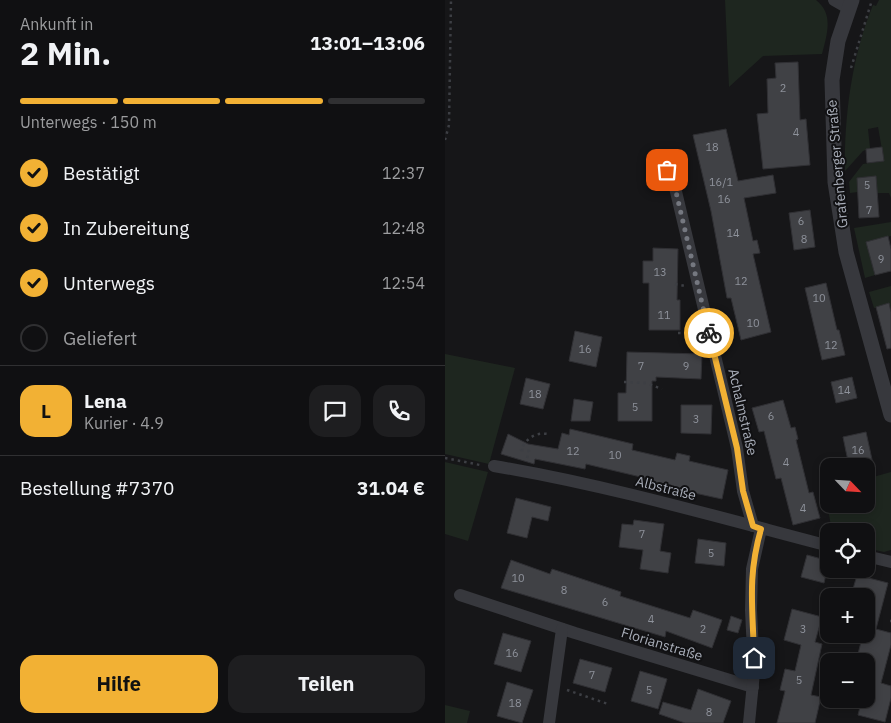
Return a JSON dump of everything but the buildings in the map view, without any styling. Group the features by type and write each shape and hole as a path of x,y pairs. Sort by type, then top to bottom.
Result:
{"street":[{"path":"834,0 850,4"},
{"name":"Grafenberger Straße","path":"850,4 838,41 831,91 835,182 846,252 891,415"},
{"name":"Achalmstraße","path":"661,160 673,179 737,448 743,491 757,528"},
{"name":"Albstraße","path":"494,466 589,485 820,544"},
{"path":"749,723 753,687 752,569 757,528"},
{"path":"875,558 891,562"},
{"name":"Florianstraße","path":"460,595 562,629 753,687"},
{"path":"549,723 562,629"}],"path":[{"path":"445,140 449,125 451,0"},
{"path":"849,74 858,39 872,0"},
{"path":"678,333 709,334"},
{"path":"624,382 645,383 662,390"},
{"path":"527,460 529,451 521,450 527,440 539,433 548,434"},
{"path":"445,458 490,467 494,466"},
{"path":"554,686 608,704"}],"shaded area":[{"path":"725,0 816,0 825,12 828,25 822,54 763,56 729,87"},
{"path":"879,0 891,0 891,198 889,193 877,193 876,176 857,178 858,192 850,193 849,182 863,164 884,161 878,127 868,129 870,148 863,151 845,171 846,129 855,65 873,5 876,6"},
{"path":"891,222 891,236 866,242 875,275 865,278 854,228"},
{"path":"891,286 891,309 889,304 874,308 869,292"},
{"path":"445,354 515,368 489,464 445,454"},
{"path":"445,462 488,472 468,541 445,534"},
{"path":"891,472 891,550 884,552 875,550 875,523 831,523 829,513 875,513 875,476"},
{"path":"445,705 470,711 467,723 445,723"}],"way so far":[{"path":"667,170 673,179 709,333"}],"route":[{"path":"709,333 737,448 743,491 753,526 761,529 752,569 751,587 754,658"}]}
